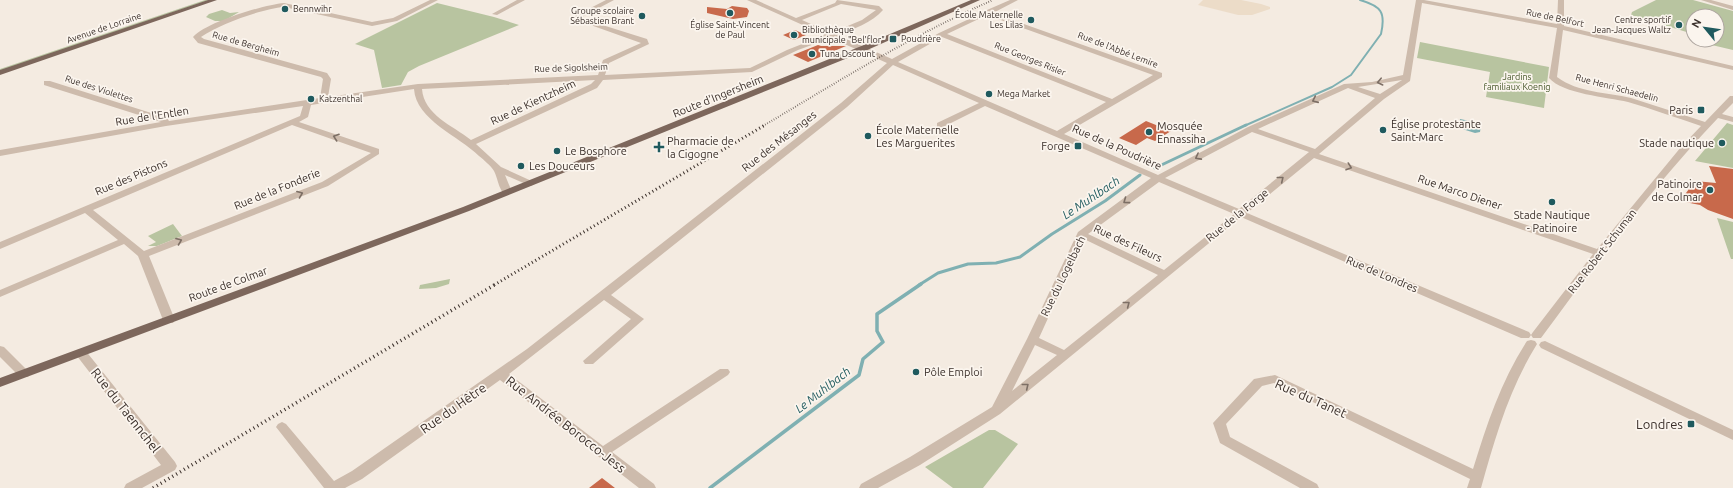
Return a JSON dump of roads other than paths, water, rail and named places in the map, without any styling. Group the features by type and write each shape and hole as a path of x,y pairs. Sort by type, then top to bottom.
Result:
{"main road":[{"name":"Avenue de Lorraine","path":"0,68 201,0"},
{"name":"Avenue de Lorraine","path":"0,73 214,0"},
{"name":"Route d'Ingersheim","path":"466,209 862,50 977,0"},
{"name":"Route de Colmar","path":"0,384 466,209"}],"street":[{"name":"Rue de Bergheim","path":"324,101 327,79 324,75 201,41 198,37 204,32 262,9 275,6 284,5 372,24 395,20 435,0"},
{"path":"495,14 522,0"},
{"path":"601,77 606,62 645,44 644,41 574,18 611,0"},
{"name":"Rue de la Poudrière","path":"750,0 862,50 1239,212"},
{"name":"Rue des Mésanges","path":"569,322 844,105 892,62 941,34 985,12 1015,0"},
{"path":"1408,76 1419,0"},
{"name":"Rue de Belfort","path":"1419,0 1560,27 1733,68"},
{"name":"Rue Henri Schaedelin","path":"1561,0 1560,27 1553,78 1561,84 1606,98 1628,100 1706,125"},
{"path":"1704,0 1733,8"},
{"name":"Rue de Sigolsheim","path":"307,104 418,86 752,70 787,52 864,21 875,15 880,10 877,7 840,1"},
{"path":"796,20 837,4 840,1"},
{"name":"Rue de l'Abbé Lemire","path":"985,12 1159,75 1058,134"},
{"name":"Rue Georges Risler","path":"941,34 1112,102"},
{"name":"Rue du Logelbach","path":"996,410 1033,339 1081,234 1158,178 1251,129 1347,86 1372,84 1408,76"},
{"name":"Rue de la Forge","path":"996,410 1381,97 1406,82 1408,76"},
{"name":"Rue de Kientzheim","path":"471,143 594,86 601,77"},
{"name":"Rue des Violettes","path":"47,83 164,120 166,124"},
{"path":"418,86 417,95 426,111 471,143 498,169 531,183"},
{"path":"1347,86 1381,97"},
{"name":"Rue Robert Schuman","path":"1476,482 1517,366 1534,339 1599,253 1706,125 1733,98"},
{"path":"940,125 986,102"},
{"name":"Rue de l'Entlen","path":"0,152 166,124 307,104"},
{"name":"Rue des Pistons","path":"169,320 143,255 86,209 304,117 307,104"},
{"path":"1715,115 1733,120"},
{"name":"Rue de la Fonderie","path":"143,255 325,184 375,154 376,150 292,122"},
{"name":"Rue Marco Diener","path":"1251,129 1409,187 1599,253"},
{"path":"498,169 507,192"},
{"path":"0,246 86,209"},
{"name":"Rue de Londres","path":"1239,212 1534,339 1733,435"},
{"name":"Rue des Fileurs","path":"1081,234 1165,274"},
{"path":"0,294 124,240"},
{"path":"589,361 638,319 604,295"},
{"name":"Rue du Hêtre","path":"282,427 333,488 357,475 501,374 569,322"},
{"path":"1033,339 1051,349 1065,354"},
{"path":"0,350 24,374"},
{"name":"Rue du Taennchel","path":"81,353 170,466 131,488"},
{"path":"603,452 724,372"},
{"name":"Rue Andrée Borocco-Jess","path":"501,374 649,488"},
{"name":"Rue du Tanet","path":"1312,488 1225,440 1219,423 1258,382 1276,379 1476,482"},
{"path":"866,488 915,461 996,410"}],"water":[{"path":"1460,119 1480,123 1480,132 1475,133 1459,128"}],"waterway":[{"name":"Le Muhlbach","path":"1244,126 1332,87 1351,75 1381,34 1383,20 1382,15 1377,8 1360,0"},
{"name":"Le Muhlbach","path":"1155,168 1246,125"},
{"name":"Le Muhlbach","path":"919,285 938,273 968,264 996,263 1020,257 1052,234 1105,201 1140,175"},
{"name":"Le Muhlbach","path":"710,488 859,375 863,359 883,342 877,331 877,314 921,284"}],"railway":[{"path":"763,126 905,43 993,0"},
{"path":"494,285 765,125"},
{"path":"153,488 496,284"}],"place":[{"name":"Bennwihr","path":"285,9"},
{"name":"Église Saint-Vincent de Paul","path":"730,13"},
{"name":"Groupe scolaire Sébastien Brant","path":"642,16"},
{"name":"École Maternelle Les Lilas","path":"1031,20"},
{"name":"Centre sportif Jean-Jacques Waltz","path":"1679,25"},
{"name":"Bibliothèque municipale \"Bel'flor\"","path":"794,35"},
{"name":"Poudrière","path":"893,39"},
{"name":"Tuna Dscount","path":"812,54"},
{"name":"Mega Market","path":"989,94"},
{"name":"Katzenthal","path":"311,99"},
{"name":"Paris","path":"1701,110"},
{"name":"Église protestante Saint-Marc","path":"1383,130"},
{"name":"Mosquée Ennassiha","path":"1149,132"},
{"name":"École Maternelle Les Marguerites","path":"868,136"},
{"name":"Stade nautique","path":"1722,143"},
{"name":"Forge","path":"1078,146"},
{"name":"Pharmacie de la Cigogne","path":"659,147"},
{"name":"Le Bosphore","path":"557,151"},
{"name":"Les Douceurs","path":"521,166"},
{"name":"Patinoire de Colmar","path":"1710,190"},
{"name":"Stade Nautique - Patinoire","path":"1552,202"},
{"name":"Pôle Emploi","path":"916,372"},
{"name":"Londres","path":"1691,424"}],"park label":[{"name":"Jardins familiaux Koenig","path":"1517,82"}]}
